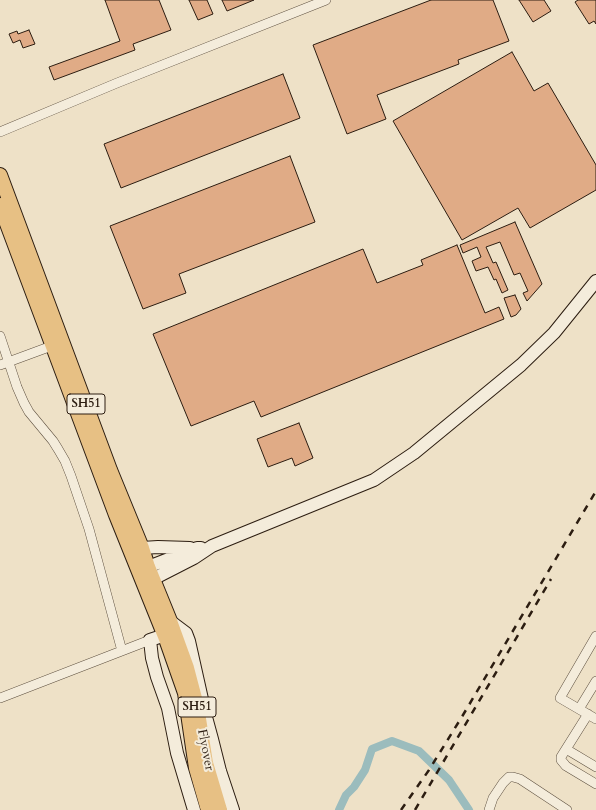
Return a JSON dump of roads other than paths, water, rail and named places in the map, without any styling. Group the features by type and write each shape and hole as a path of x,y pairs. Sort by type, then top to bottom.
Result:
{"main road":[{"name":"SH51","path":"2,181 116,515 165,635"},
{"name":"SH51","path":"0,205 4,227 57,344 77,379 110,470 170,621"},
{"name":"Flyover","path":"170,621 188,668 197,706 201,766 220,810"},
{"name":"Flyover","path":"165,635 185,693 201,766 208,810"}],"street":[{"path":"0,132 117,83 326,0"},
{"path":"151,573 194,558 212,546 374,480 414,453 521,365 554,333 596,281"},
{"path":"0,336 4,364 17,387 24,404 53,441 65,461 71,476 89,530 122,651"},
{"path":"4,364 57,344"},
{"path":"142,548 197,548 212,546"},
{"path":"151,573 197,548"},
{"path":"170,621 186,633 189,641 220,771 233,810"},
{"path":"0,698 165,635"},
{"path":"596,636 560,698 592,717 574,736 561,757 562,763 596,784"},
{"path":"150,640 152,658 168,708 177,753 194,810"},
{"path":"579,709 596,681"},
{"path":"567,747 596,767"},
{"path":"489,810 493,798 503,783 509,777 513,777 520,779 567,810"}],"waterway":[{"path":"339,810 346,795 354,787 365,770 372,749 392,741 419,751 449,780 469,810"}],"railway":[{"path":"401,810 429,770 463,715 596,491"},
{"path":"415,810 551,579"}]}
